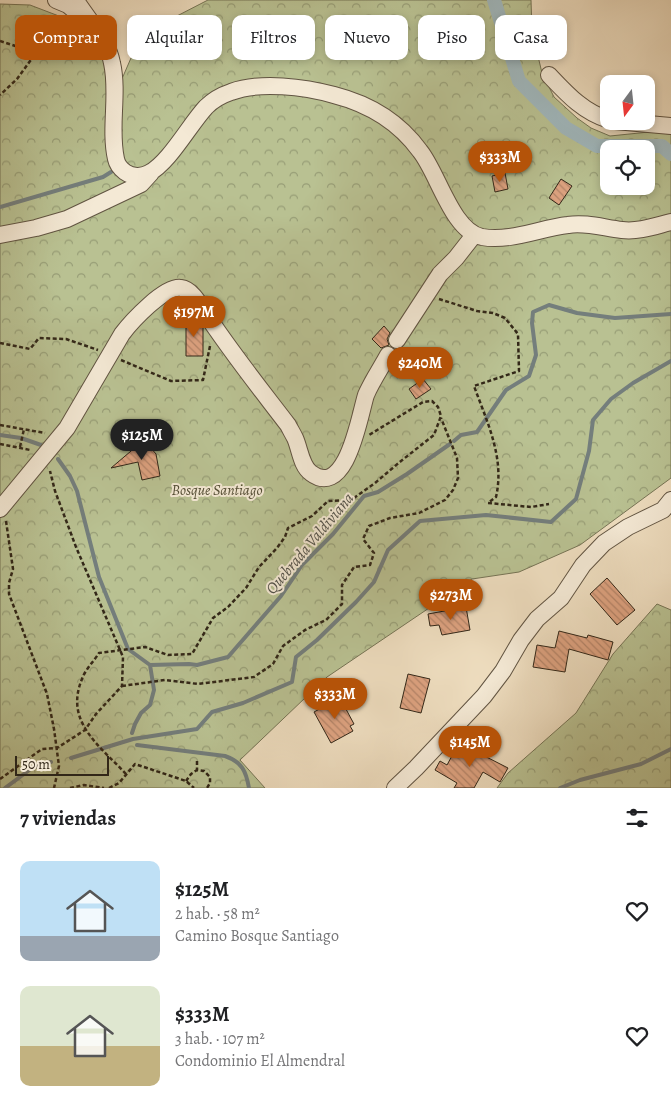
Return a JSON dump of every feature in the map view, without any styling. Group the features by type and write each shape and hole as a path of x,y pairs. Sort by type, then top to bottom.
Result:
{"street":[{"path":"56,0 68,5 80,15"},
{"path":"74,0 85,15"},
{"path":"111,60 115,82 114,134 116,159 122,169 131,175 143,176 154,170"},
{"path":"550,74 575,102 600,117"},
{"path":"0,235 36,228 74,216 141,184 173,150 207,106 218,98 233,91 250,88 288,87 331,94 363,104 378,112 402,131 428,162 462,225 474,235 509,238 536,231 579,224 623,230 639,230 671,222"},
{"path":"655,125 671,126"},
{"path":"397,340 440,274 456,258 474,235"},
{"path":"2,506 61,435 129,324 173,288 189,291 202,308 231,353 288,425 295,438 305,467 311,474 321,477 330,476 347,458 353,445 367,394 388,354"},
{"path":"395,788 484,696 503,671 537,618 561,598 583,565 604,543 628,527 663,510 671,500"}],"path":[{"path":"0,42 28,50 38,50 16,79 0,96"},
{"path":"426,295 505,318 518,334 519,371 474,386 497,453 498,486 496,497 488,503 531,507 549,504"},
{"path":"0,779 42,749 57,748 85,730 96,714 122,686 165,680 198,684 254,677 273,664 283,646 305,630 326,620 342,604 342,585 354,567 370,565 374,553 363,539 369,526 390,518 419,514 445,500 453,490 458,478 458,458 438,407 432,401 423,402 353,445"},
{"path":"126,774 85,730 78,711 77,696 82,678 99,653 145,647 168,655 192,654 213,618 228,607 246,588 259,567 278,548 288,528 312,516 328,501 351,500 375,483 434,435 440,416"},
{"path":"0,425 61,435"},
{"path":"20,448 24,429"},
{"path":"0,444 46,454 58,501 121,649 123,657 122,686"},
{"path":"2,506 13,569 9,583 9,594 47,694 57,748 59,766 54,788"},
{"path":"197,761 197,770"},
{"path":"109,788 119,783 135,764 186,781 194,788"},
{"path":"186,781 190,774 197,770 204,771 210,777 210,783 207,788"},
{"path":"70,788 84,785 104,788"}],"green space":[{"name":"Bosque Santiago","path":"208,0 531,0 531,15 495,15 495,60 539,60 542,73 554,97 591,128 610,136 649,132 671,134 671,478 580,545 519,572 472,579 327,677 240,760 265,788 0,788 0,4 30,5 56,15 15,15 15,60 104,60 106,62 108,111 130,60 222,60 222,15 179,15"},
{"path":"657,604 671,610 671,788 497,788 508,773 576,713 613,654"}],"building":[{"path":"505,173 508,189 495,192 492,176"},
{"path":"561,179 572,186 559,205 549,198"},
{"path":"186,318 197,318 203,327 203,356 186,356"},
{"path":"384,326 390,333 387,339 389,345 381,348 372,339"},
{"path":"423,379 431,389 416,399 409,389"},
{"path":"144,440 156,454 160,476 142,480 138,462 111,468"},
{"path":"607,578 635,610 617,625 590,594"},
{"path":"466,607 470,630 442,635 439,625 430,626 428,614"},
{"path":"559,631 587,638 588,635 613,642 608,660 569,649 565,672 533,667 537,645 555,648"},
{"path":"408,674 430,679 421,713 400,708"},
{"path":"340,698 354,724 350,726 353,731 331,743 314,712"},
{"path":"459,743 508,768 500,782 483,772 474,788 454,788 457,783 435,770 440,761 447,765"}],"waterway":[{"path":"494,0 519,81 566,128 597,146 662,146 671,154"},
{"path":"0,207 103,177 111,172"},
{"name":"Quebrada Valdiviana","path":"454,441 461,435 477,432 506,390 529,376 536,355 532,323 533,312 549,305 577,313 615,318 671,314"},
{"path":"71,758 133,739 197,729 212,712 243,703 292,682 296,657 317,640 356,602 374,582 388,550 420,521 486,515 551,522 576,499 589,451 593,420 611,399 633,383 671,361"},
{"path":"0,435 21,438 41,445"},
{"name":"Quebrada Valdiviana","path":"58,459 70,476 77,491 99,577 128,649 150,665 197,665 228,657 281,596 302,565 333,534 364,496 378,492 450,444"},
{"path":"132,733 141,713 150,705 154,690 150,665"},
{"path":"137,745 231,758 242,768 249,788"},
{"path":"560,788 580,780 641,764 671,749"},
{"path":"5,788 32,768 51,762"}]}
